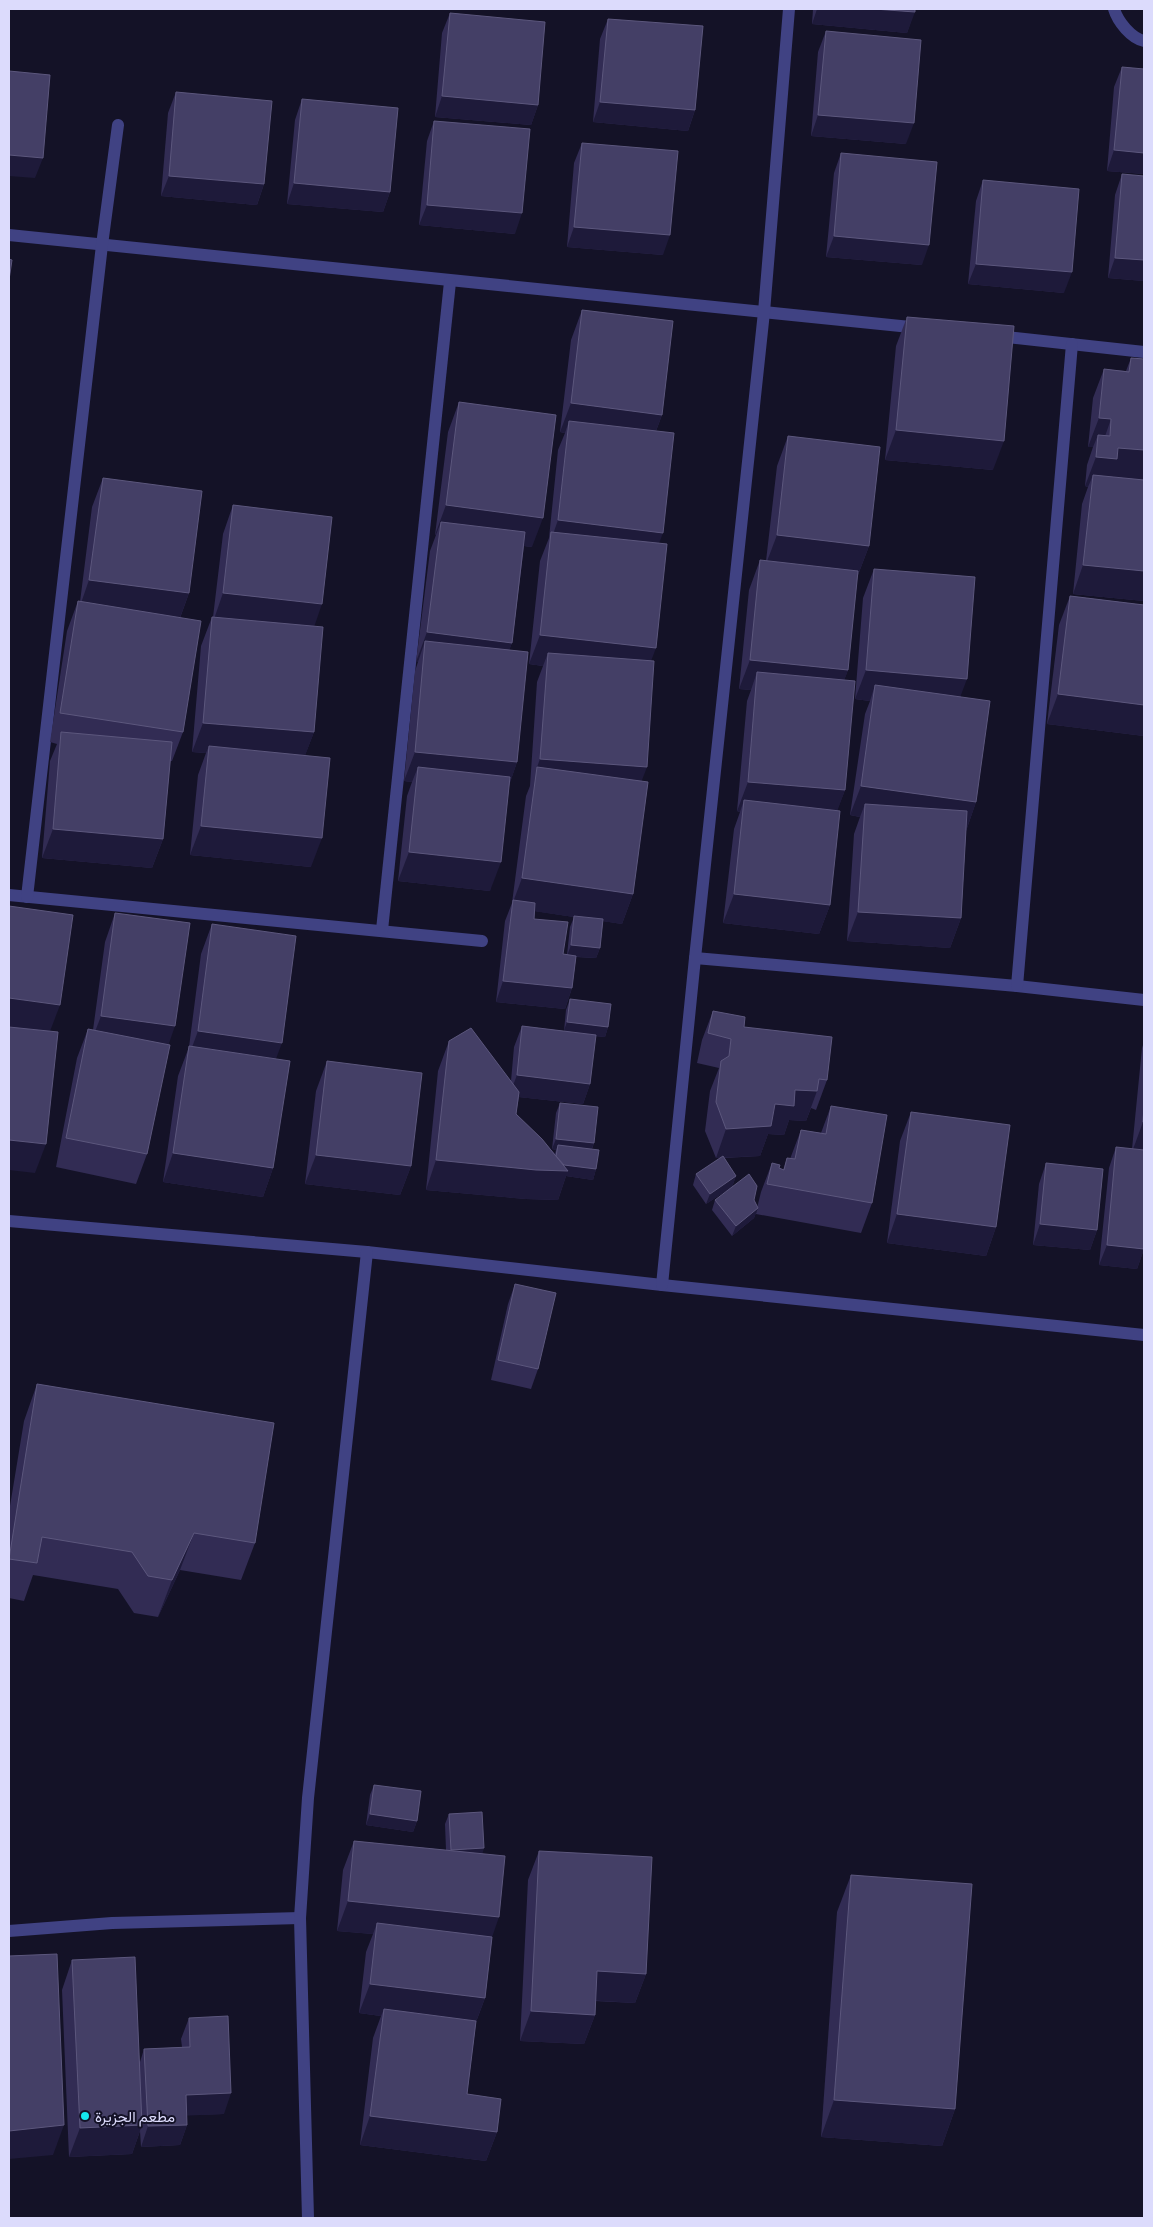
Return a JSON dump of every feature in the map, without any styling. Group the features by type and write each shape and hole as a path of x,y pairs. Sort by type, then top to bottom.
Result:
{"street":[{"path":"662,1285 764,312 789,9"},
{"path":"1114,9 1116,15 1128,31 1139,40 1144,41"},
{"path":"27,897 102,246 118,125"},
{"path":"9,235 450,282 933,330"},
{"path":"382,930 450,282"},
{"path":"983,335 1144,352"},
{"path":"1017,986 1072,344"},
{"path":"9,895 482,941"},
{"path":"695,958 1017,986 1144,1000"},
{"path":"9,1221 366,1252 1144,1335"},
{"path":"308,2218 300,1918 308,1798 366,1252"},
{"path":"9,1931 112,1923 300,1918"}],"building":[{"path":"874,9 915,9 915,12"},
{"path":"450,13 545,22 538,105 442,96"},
{"path":"608,19 703,26 695,110 600,102"},
{"path":"826,31 921,40 914,123 818,115"},
{"path":"1122,67 1144,69 1144,153 1114,150"},
{"path":"9,71 50,75 43,158 9,155"},
{"path":"176,92 272,101 264,184 169,176"},
{"path":"302,99 398,108 390,192 294,183"},
{"path":"434,121 530,129 522,213 427,205"},
{"path":"582,143 678,151 670,235 574,227"},
{"path":"841,153 937,162 929,245 834,236"},
{"path":"1122,174 1144,176 1144,260 1115,258"},
{"path":"983,180 1079,189 1072,272 976,264"},
{"path":"9,259 12,260 9,280"},
{"path":"582,310 673,321 662,415 571,403"},
{"path":"907,317 1014,326 1004,441 896,430"},
{"path":"1131,358 1144,359 1144,450 1118,448 1117,459 1096,457 1098,435 1110,436 1111,419 1099,418 1104,369 1129,372"},
{"path":"459,402 556,415 543,518 446,505"},
{"path":"569,421 674,433 663,533 558,520"},
{"path":"788,436 880,447 869,546 777,535"},
{"path":"1093,475 1144,480 1144,571 1083,565"},
{"path":"103,478 202,491 189,593 89,580"},
{"path":"233,505 332,517 322,604 223,593"},
{"path":"441,522 525,532 512,643 427,632"},
{"path":"551,532 667,544 656,648 540,635"},
{"path":"760,560 858,571 848,670 750,660"},
{"path":"874,569 975,577 967,679 866,670"},
{"path":"1070,596 1144,605 1144,705 1058,694"},
{"path":"78,601 201,621 183,732 60,713"},
{"path":"212,617 323,627 314,732 203,723"},
{"path":"425,641 528,652 517,762 415,752"},
{"path":"548,653 654,661 647,767 540,759"},
{"path":"757,672 855,681 845,790 748,782"},
{"path":"875,685 990,701 976,802 861,786"},
{"path":"61,732 172,742 163,839 53,829"},
{"path":"209,746 330,758 322,838 201,826"},
{"path":"418,767 510,777 501,862 409,852"},
{"path":"537,767 648,782 633,894 522,878"},
{"path":"744,800 840,811 830,905 734,894"},
{"path":"865,804 967,811 961,918 858,912"},
{"path":"513,900 535,903 534,919 568,922 563,954 576,956 572,988 503,981"},
{"path":"9,906 73,915 60,1005 9,998"},
{"path":"115,913 190,923 175,1026 101,1016"},
{"path":"574,916 603,919 600,948 571,945"},
{"path":"212,924 296,936 282,1043 198,1031"},
{"path":"570,999 611,1004 608,1027 567,1022"},
{"path":"713,1011 745,1017 744,1027 832,1037 827,1080 819,1079 817,1091 795,1090 794,1106 775,1104 771,1126 726,1129 716,1102 721,1061 729,1056 731,1039 708,1033"},
{"path":"522,1026 596,1035 590,1084 517,1075"},
{"path":"9,1027 58,1032 46,1144 9,1140"},
{"path":"471,1028 519,1092 516,1114 542,1139 568,1171 536,1170 436,1160 449,1041"},
{"path":"88,1029 170,1045 147,1154 66,1138"},
{"path":"189,1046 290,1061 273,1168 173,1153"},
{"path":"327,1061 422,1073 411,1166 316,1155"},
{"path":"560,1103 598,1107 594,1143 556,1139"},
{"path":"831,1106 887,1115 872,1203 767,1184 772,1163 780,1165 779,1168 784,1170 787,1158 795,1159 801,1130 826,1134"},
{"path":"911,1112 1010,1125 996,1227 897,1214"},
{"path":"558,1145 599,1150 596,1169 564,1165 556,1156"},
{"path":"1116,1147 1144,1150 1144,1249 1107,1245"},
{"path":"723,1156 736,1176 710,1194 696,1174"},
{"path":"1046,1163 1103,1169 1097,1230 1040,1224"},
{"path":"749,1174 757,1186 754,1200 758,1208 736,1226 715,1200"},
{"path":"515,1284 556,1293 538,1369 498,1360"},
{"path":"37,1384 274,1423 255,1543 194,1533 172,1580 148,1576 132,1552 42,1537 37,1563 9,1559"},
{"path":"374,1785 421,1791 417,1821 370,1814"},
{"path":"482,1812 484,1848 451,1850 449,1814"},
{"path":"354,1841 505,1856 499,1917 348,1901"},
{"path":"539,1851 652,1857 646,1974 597,1971 595,2015 531,2011"},
{"path":"851,1875 972,1884 955,2109 834,2100"},
{"path":"377,1923 492,1937 485,1998 370,1984"},
{"path":"57,1954 64,2125 9,2131 9,1956"},
{"path":"135,1957 142,2125 80,2128 72,1960"},
{"path":"384,2009 476,2021 467,2094 501,2099 497,2132 370,2116"},
{"path":"228,2016 231,2093 186,2095 187,2125 148,2126 144,2049 190,2047 189,2018"}],"place":[{"name":"مطعم الجزيرة","path":"85,2116"}]}
